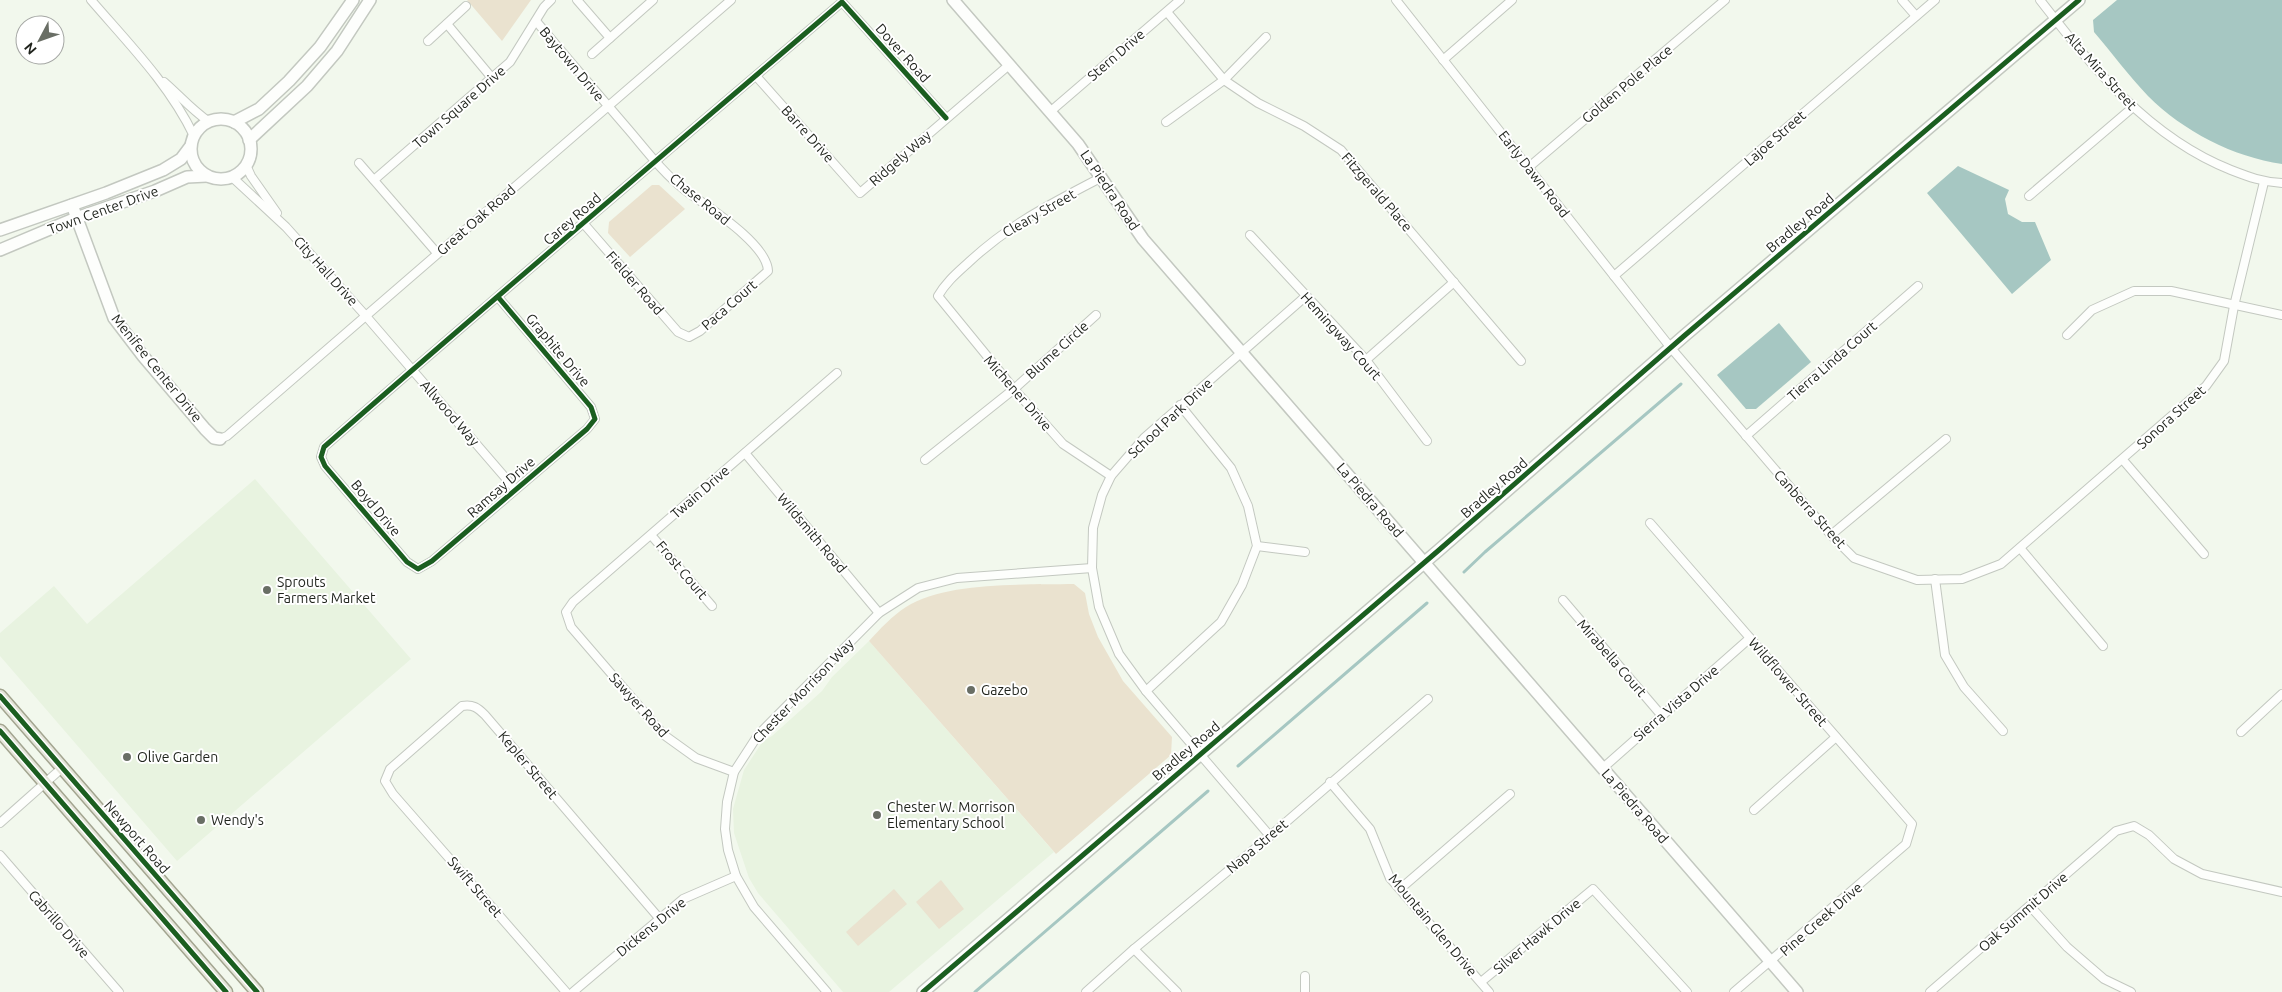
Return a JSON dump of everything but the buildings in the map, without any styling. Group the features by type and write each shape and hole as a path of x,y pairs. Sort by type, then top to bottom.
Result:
{"main road":[{"name":"Newport Road","path":"0,696 257,992"},
{"path":"0,731 226,992"}],"street":[{"path":"91,0 156,76 184,115 192,141 194,164 207,176"},
{"path":"234,122 259,109 289,81 320,46 353,0"},
{"path":"249,140 307,86 337,50 370,0"},
{"name":"Town Square Drive","path":"374,180 510,62 551,0"},
{"path":"576,0 610,38"},
{"path":"592,54 653,0"},
{"name":"Great Oak Road","path":"220,439 227,436 732,0"},
{"name":"La Piedra Road","path":"953,0 1008,65 1051,111 1102,177 1143,239 1797,992"},
{"name":"Stern Drive","path":"1051,111 1180,0"},
{"name":"Early Dawn Road","path":"1396,0 1671,348"},
{"path":"1443,60 1512,0"},
{"name":"Golden Pole Place","path":"1528,167 1725,0"},
{"path":"1902,0 1916,16"},
{"name":"Lajoe Street","path":"1614,276 1935,0"},
{"name":"Alta Mira Street","path":"2040,0 2132,108 2166,135 2209,161 2264,182 2282,183"},
{"name":"Bradley Road","path":"923,992 1425,563 1671,348 2079,0"},
{"name":"Carey Road","path":"321,457 324,447 842,2"},
{"name":"Dover Road","path":"842,2 946,118"},
{"path":"428,40 466,6"},
{"name":"Fitzgerald Place","path":"1167,12 1224,80 1258,103 1304,126 1340,150 1521,361"},
{"name":"Baytown Drive","path":"536,21 608,106"},
{"path":"447,24 492,78"},
{"path":"1166,122 1224,80 1266,37"},
{"name":"Ridgely Way","path":"860,193 1008,65"},
{"path":"156,76 181,96 196,113 208,121 221,119 234,122 245,131 251,153 246,165 232,177"},
{"name":"Barre Drive","path":"756,76 860,193"},
{"name":"Chase Road","path":"608,106 656,162 684,189 723,216 746,237 765,260 768,271"},
{"path":"2029,196 2132,108"},
{"name":"Town Center Drive","path":"0,230 72,205 162,170 181,159 198,129 208,121"},
{"path":"358,163 437,253"},
{"name":"City Hall Drive","path":"246,165 251,176 286,227"},
{"name":"Town Center Drive","path":"0,250 76,218 155,191 187,176 207,176 218,179 232,177"},
{"name":"City Hall Drive","path":"232,177 286,227 365,315"},
{"name":"Cleary Street","path":"938,296 944,285 993,240 1025,217 1102,177"},
{"name":"Sonora Street","path":"2020,548 2206,386 2224,361 2234,306 2264,182"},
{"name":"Menifee Center Drive","path":"72,205 114,318 143,356 206,429 214,438 220,439"},
{"name":"Fielder Road","path":"584,224 678,332 688,337"},
{"name":"Hemingway Court","path":"1250,235 1366,360 1427,441"},
{"name":"Paca Court","path":"688,337 700,331 768,271"},
{"path":"1366,360 1454,282"},
{"name":"Tierra Linda Court","path":"1746,436 1918,286"},
{"path":"2067,335 2092,310 2134,291 2171,291 2282,315"},
{"name":"Michener Drive","path":"938,296 1014,389 1063,444 1111,476"},
{"name":"School Park Drive","path":"1270,836 1146,691 1119,654 1100,607 1092,568 1093,528 1102,495 1111,476 1144,438 1306,296"},
{"name":"Graphite Drive","path":"498,297 591,407 596,419"},
{"name":"Allwood Way","path":"365,315 515,489"},
{"name":"Blume Circle","path":"925,460 1014,389 1096,315"},
{"name":"Canberra Street","path":"1671,348 1831,536 1854,558 1917,580 1962,579 2001,564 2020,548"},
{"name":"Twain Drive","path":"566,612 574,602 837,373"},
{"path":"1146,691 1221,622 1242,585 1257,546 1248,506 1231,468 1180,405"},
{"name":"Ramsay Drive","path":"418,569 432,561 587,429 596,419"},
{"path":"1831,536 1946,439"},
{"name":"Wildsmith Road","path":"744,453 879,613"},
{"name":"Boyd Drive","path":"321,457 325,466 407,562 418,569"},
{"path":"2123,460 2204,554"},
{"name":"Wildflower Street","path":"1650,523 1912,824 1906,844"},
{"name":"Frost Court","path":"651,535 712,606"},
{"path":"1257,546 1306,552"},
{"path":"2020,548 2103,646"},
{"name":"Chester Morrison Way","path":"827,992 754,907 736,876 728,850 725,829 726,802 734,772 758,735 879,613 918,588 957,578 1092,568"},
{"path":"1935,579 1944,655 1964,686 2003,731"},
{"name":"Mirabella Court","path":"1562,600 1662,716"},
{"name":"Sawyer Road","path":"566,612 571,627 664,735 696,758 734,772"},
{"name":"Sierra Vista Drive","path":"1603,768 1750,638"},
{"path":"2241,732 2282,695"},
{"name":"Napa Street","path":"1086,992 1428,699"},
{"name":"Kepler Street","path":"385,781 390,769 462,706 469,704 478,708 659,918"},
{"path":"1754,810 1836,737"},
{"path":"0,823 62,768"},
{"name":"Swift Street","path":"385,781 393,794 566,992"},
{"name":"Mountain Glen Drive","path":"1330,782 1370,829 1390,878 1489,992"},
{"path":"1400,889 1510,794"},
{"name":"Oak Summit Drive","path":"1930,992 2116,831 2134,826 2149,835 2174,859 2202,874 2282,892"},
{"name":"Pine Creek Drive","path":"1734,992 1906,844"},
{"name":"Cabrillo Drive","path":"0,855 119,992"},
{"name":"Dickens Drive","path":"573,992 683,899 736,876"},
{"name":"Silver Hawk Drive","path":"1481,982 1593,889 1687,992"},
{"path":"2030,906 2067,947 2096,973 2131,992"},
{"path":"1134,949 1177,992"},
{"path":"1305,976 1305,992"}],"shaded area":[{"path":"467,0 531,0 502,41"},
{"path":"652,185 659,185 685,209 630,257 608,233 609,222"},
{"path":"255,479 411,659 177,861 0,656 0,633 54,586 87,624"},
{"path":"1074,584 1085,593 1089,614 1098,637 1123,681 1172,737 1171,755 1056,854 869,641 882,627 906,607 942,593 987,586"},
{"name":"Chester W. Morrison Elementary School","path":"869,641 1054,852 889,992 843,992 758,893 749,878 734,833 733,809 744,770 763,741 772,736 822,691 832,677"},
{"path":"941,880 964,909 939,929 916,902"},
{"path":"894,889 907,904 858,946 846,932"}],"water":[{"path":"2117,0 2282,0 2282,164 2264,161 2227,149 2193,131 2162,109 2148,96 2094,32 2093,20"},
{"path":"1958,166 2009,190 2005,199 2008,214 2022,222 2035,222 2051,260 2012,294 1927,193"},
{"path":"1779,323 1811,362 1756,409 1746,409 1717,375"}],"waterway":[{"path":"1464,572 1681,384"},
{"path":"1238,766 1427,603"},
{"path":"975,992 1208,791"}],"cycle path":[{"path":"923,992 1439,550 1684,336 2079,0"},
{"path":"498,297 591,407 595,419 587,429 432,561 418,569 407,562 325,466 321,457 324,447 647,168 842,2 946,118"},
{"path":"0,696 257,992"},
{"path":"0,731 226,992"}],"place":[{"name":"Sprouts Farmers Market","path":"267,590"},
{"name":"Gazebo","path":"971,690"},
{"name":"Olive Garden","path":"127,757"},
{"name":"Chester W. Morrison Elementary School","path":"877,815"},
{"name":"Wendy's","path":"201,820"}]}
